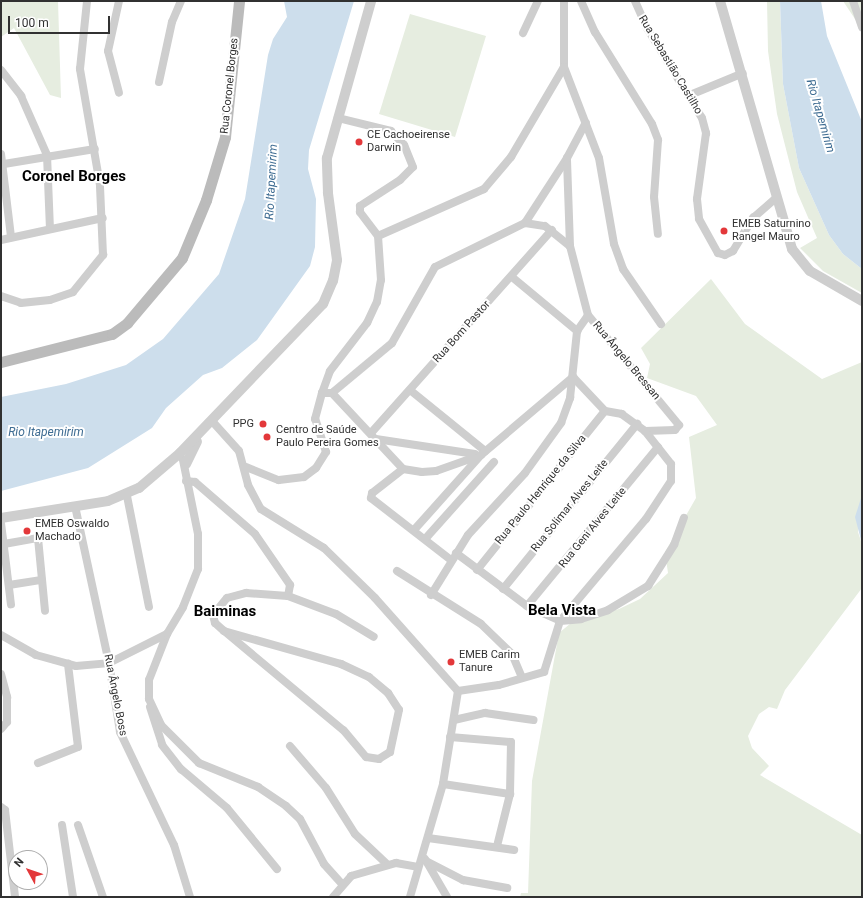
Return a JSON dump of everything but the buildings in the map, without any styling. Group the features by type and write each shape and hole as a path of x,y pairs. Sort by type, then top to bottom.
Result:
{"main road":[{"name":"Rua Coronel Borges","path":"1,362 112,334 127,324 182,258 206,200 225,137 239,1"}],"street":[{"path":"1,296 21,303 50,300 73,292 102,255 103,218 95,149 80,69 87,1"},
{"path":"119,1 108,51 119,93"},
{"path":"159,82 172,22 181,1"},
{"path":"1,518 127,496 180,453 309,322 323,304 333,281 336,243 327,175 338,118 371,1"},
{"path":"523,33 538,1"},
{"path":"564,1 564,67 599,158 614,244 630,281 661,324"},
{"path":"581,1 595,32 652,124 658,140 654,198 658,234"},
{"name":"Rua Sebastião Castilho","path":"635,1 647,28 690,95 706,133 697,200 699,219 718,253 725,255 733,251 753,218 776,198"},
{"path":"720,1 743,74 787,239 799,260 830,285 862,301"},
{"path":"853,1 862,27"},
{"path":"378,236 418,215 470,196 493,181 527,132 550,84 564,67"},
{"path":"1,70 21,96 47,155 50,228"},
{"path":"690,95 743,74"},
{"path":"246,467 278,480 304,477 316,468 326,452 315,419 322,393 330,371 367,323 377,302 381,280 378,236 360,212 360,206 400,180 414,164 404,145 392,131 338,118"},
{"path":"322,393 332,393 392,343 411,314 421,287 436,267 525,223 567,158 586,123"},
{"path":"4,164 47,155 95,149"},
{"path":"1,154 4,164 11,237"},
{"name":"Rua Ângelo Bressan","path":"567,158 570,246 588,315 679,425 675,430 645,431"},
{"path":"1,240 50,228 103,218"},
{"path":"525,223 552,230 570,246"},
{"name":"Rua Bom Pastor","path":"374,436 410,390 512,278 552,230"},
{"path":"512,278 577,331"},
{"path":"431,595 454,557 478,522 525,473 561,423 573,377 577,331 588,315"},
{"path":"458,691 499,685 546,669 560,621 646,519 671,481 671,464 645,431 622,414 605,411 573,377"},
{"path":"414,530 480,453 573,377"},
{"path":"410,390 480,453"},
{"path":"332,393 374,436 403,469"},
{"name":"Rua Paulo Henrique da Silva","path":"477,570 605,411"},
{"path":"212,421 239,451 246,467 248,485 261,509 324,548 375,598 458,691 443,784 424,857 418,868 410,897"},
{"name":"Rua Solimar Alves Leite","path":"503,589 637,424"},
{"path":"201,432 186,464 186,481 198,534 198,569 183,607 167,634 150,680 149,699 152,721 162,745 181,769 227,808 277,869"},
{"path":"374,436 480,453"},
{"name":"Rua Geni Alves Leite","path":"527,606 658,447"},
{"path":"180,453 186,464"},
{"path":"480,453 436,471 403,469 371,496 414,530 454,557 477,570 527,606 560,621 608,610 648,586 674,545 684,518"},
{"path":"426,538 494,462"},
{"path":"186,481 195,482 255,534 290,585 288,596"},
{"path":"127,496 150,608"},
{"name":"Rua Ângelo Boss","path":"75,506 109,663 120,732 174,845 190,897"},
{"path":"1,523 11,604"},
{"path":"4,544 38,538 45,611"},
{"path":"397,571 490,633 512,654 522,677"},
{"path":"9,585 42,580"},
{"path":"224,631 341,664 370,677 388,693 398,710 390,752 378,759 366,757 343,730 224,631 215,622 213,615 227,598 246,593 288,596 336,614 374,637"},
{"path":"1,635 36,655 68,664 109,663 167,634"},
{"path":"38,763 78,747 68,664"},
{"path":"1,674 8,697 7,722 1,729"},
{"path":"149,699 161,725 180,747 200,763 258,787 300,819 324,864 342,885"},
{"path":"454,720 485,713 533,720"},
{"path":"450,737 511,742 510,794 497,846"},
{"path":"290,746 326,788 355,834 388,865"},
{"path":"443,784 510,794"},
{"path":"1,807 5,810 15,897"},
{"path":"62,825 73,897"},
{"path":"78,825 104,897"},
{"path":"428,838 497,846 514,850"},
{"path":"424,857 463,880 507,888"},
{"path":"424,857 447,897"},
{"path":"333,897 351,876 396,863 418,868"}],"shaded area":[{"path":"1,1 58,1 61,98 50,95 14,28 1,37"},
{"path":"767,1 780,1 783,84 799,168 829,235 843,254 862,269 862,293 823,271 800,248 817,238 797,192 777,114 768,51"},
{"path":"843,1 862,1 862,31 859,25"},
{"path":"410,14 486,36 455,137 379,114"},
{"path":"711,279 745,324 822,379 862,362 862,495 858,532 862,544 862,588 785,690 777,709 769,707 759,714 748,736 752,748 769,766 760,775 862,835 862,897 520,897 521,893 528,893 532,781 559,633 571,623 619,609 640,599 668,573 665,552 696,498 689,437 717,425 696,396 647,378 650,364 641,348"}],"water":[{"name":"Rio Itapemirim","path":"284,1 354,1 309,150 308,169 316,199 315,247 310,266 257,340 222,368 203,375 166,408 152,428 88,468 1,491 1,397 66,384 126,365 163,339 219,274 245,199 268,55 273,39 287,17"},
{"name":"Rio Itapemirim","path":"780,1 821,1 827,36 862,122 862,269 843,254 829,235 799,168 783,84"},
{"path":"862,495 862,544 855,517"}],"place":[{"name":"CE Cachoeirense Darwin","path":"359,142"},
{"name":"EMEB Saturnino Rangel Mauro","path":"724,231"},
{"name":"PPG","path":"263,424"},
{"name":"Centro de Saúde Paulo Pereira Gomes","path":"267,437"},
{"name":"EMEB Oswaldo Machado","path":"27,531"},
{"name":"EMEB Carim Tanure","path":"451,662"}],"district":[{"name":"Coronel Borges","path":"74,177"},
{"name":"Bela Vista","path":"562,611"},
{"name":"Baiminas","path":"225,612"}]}
